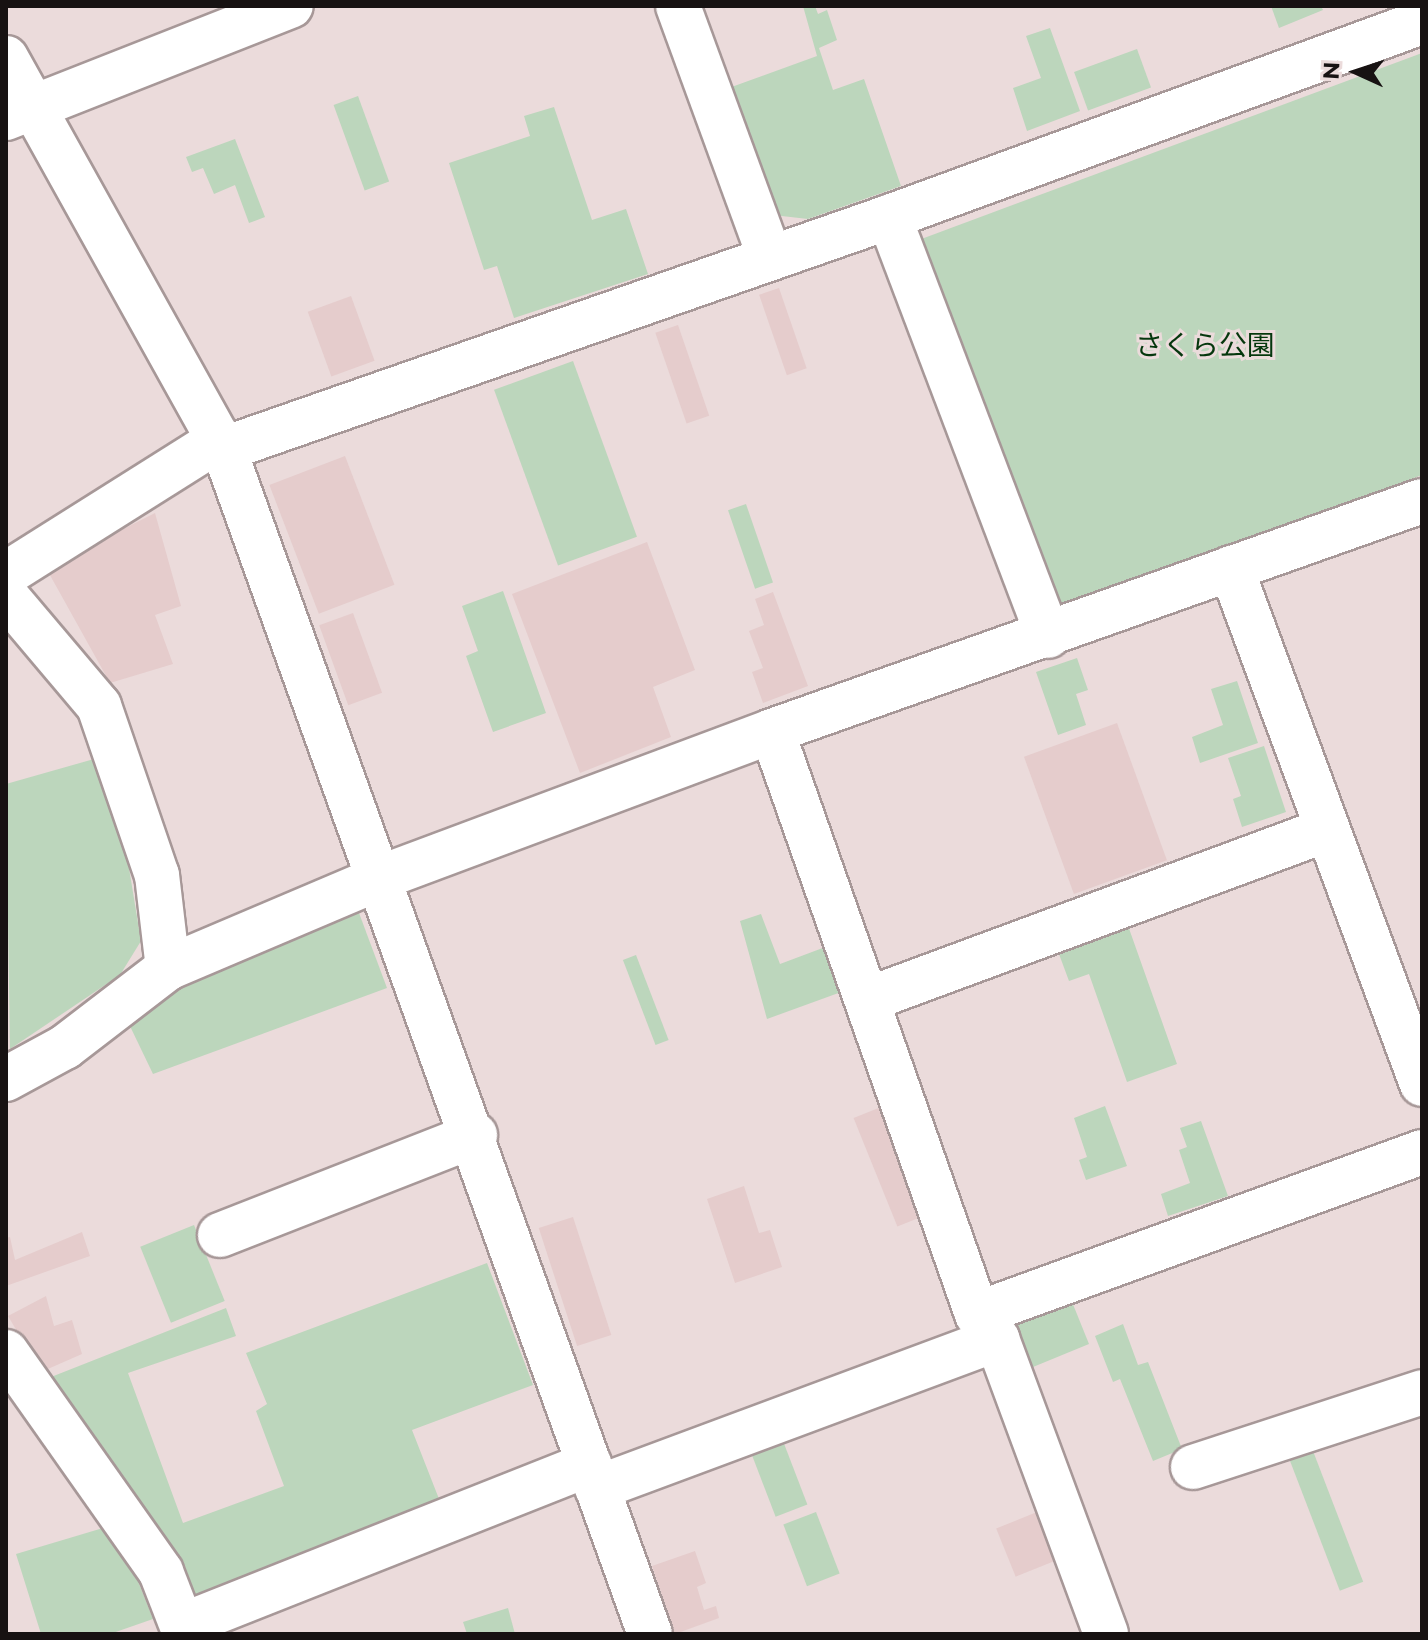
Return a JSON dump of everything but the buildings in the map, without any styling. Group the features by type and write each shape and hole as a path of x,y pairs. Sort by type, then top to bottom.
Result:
{"street":[{"path":"19,112 291,6"},
{"path":"678,6 770,257"},
{"path":"6,574 222,444 889,217 1422,22"},
{"path":"6,58 19,112 222,444 475,1135 650,1634"},
{"path":"889,217 1048,636"},
{"path":"6,1079 65,1047 168,968 382,877 772,731 1048,636 1422,501"},
{"path":"1231,568 1422,1083"},
{"path":"6,596 99,706 157,875 168,968"},
{"path":"772,731 987,1327 1106,1634"},
{"path":"869,999 1327,830"},
{"path":"220,1235 475,1135"},
{"path":"6,1352 161,1572 184,1629 987,1327 1422,1152"},
{"path":"1193,1467 1422,1392"}],"shaded area":[{"path":"779,288 807,368 787,375 759,295"},
{"path":"351,296 375,361 331,377 308,312"},
{"path":"678,325 709,416 687,424 655,333"},
{"path":"345,456 394,585 319,614 269,485"},
{"path":"155,513 181,606 155,615 173,664 110,683 46,568"},
{"path":"647,542 695,670 653,687 671,737 580,773 512,594"},
{"path":"773,592 808,686 763,703 752,672 763,668 749,631 764,625 755,599"},
{"path":"353,613 382,693 348,705 319,625"},
{"path":"1117,723 1167,860 1074,894 1024,757"},
{"path":"886,1105 930,1213 897,1227 854,1118"},
{"path":"744,1186 759,1233 770,1230 782,1267 735,1283 707,1199"},
{"path":"573,1217 611,1335 577,1346 539,1228"},
{"path":"82,1232 90,1256 6,1286 6,1238 10,1237 15,1260"},
{"path":"46,1296 54,1326 72,1320 82,1354 41,1372 8,1316"},
{"path":"1037,1512 1056,1560 1016,1577 996,1528"},
{"path":"695,1551 706,1583 697,1587 704,1610 716,1606 719,1618 675,1634 652,1566"}],"green space":[{"path":"803,6 815,6 818,14 827,10 837,40 819,48 833,90 864,79 901,186 808,219 773,215 726,89 817,56"},
{"path":"1271,6 1321,6 1323,10 1279,28"},
{"path":"1050,28 1080,111 1027,131 1013,88 1041,78 1026,36"},
{"path":"1137,49 1151,88 1088,110 1074,72"},
{"name":"さくら公園","path":"1422,53 1422,475 1053,613 916,241"},
{"path":"358,96 389,182 365,190 334,105"},
{"path":"554,107 592,220 626,209 648,274 514,318 497,266 484,270 449,163 530,136 524,116"},
{"path":"235,139 265,217 249,223 235,185 214,194 203,168 192,172 186,157"},
{"path":"573,361 637,537 558,565 494,390"},
{"path":"746,504 773,582 755,589 728,510"},
{"path":"503,591 546,713 493,732 466,656 478,651 462,606"},
{"path":"1077,658 1088,690 1076,694 1086,725 1058,735 1036,672"},
{"path":"1237,681 1258,743 1200,763 1192,737 1223,725 1211,689"},
{"path":"1264,746 1286,812 1242,827 1233,799 1241,796 1228,758"},
{"path":"94,759 125,844 141,941 120,975 10,1049 6,784"},
{"path":"359,913 387,988 153,1074 128,1022 171,983"},
{"path":"761,914 780,964 828,946 844,991 767,1019 740,921"},
{"path":"1126,920 1177,1064 1127,1082 1089,974 1069,981 1056,946"},
{"path":"636,955 669,1040 656,1045 623,960"},
{"path":"1105,1106 1127,1166 1086,1180 1079,1160 1087,1157 1074,1118"},
{"path":"1201,1121 1228,1196 1168,1216 1161,1194 1190,1183 1179,1150 1187,1147 1180,1128"},
{"path":"194,1225 225,1301 171,1323 140,1247"},
{"path":"487,1263 533,1385 412,1430 441,1504 194,1598 46,1379 226,1308 236,1336 128,1373 183,1523 284,1486 256,1411 267,1404 246,1353"},
{"path":"1068,1292 1089,1344 1033,1367 1016,1325 1028,1309"},
{"path":"1123,1324 1138,1365 1148,1362 1182,1449 1153,1461 1120,1379 1113,1382 1095,1336"},
{"path":"783,1441 807,1504 776,1517 751,1453"},
{"path":"1313,1451 1363,1582 1340,1591 1290,1460"},
{"path":"816,1512 840,1574 807,1586 783,1525"},
{"path":"103,1528 123,1543 153,1619 110,1634 41,1634 16,1554"},
{"path":"508,1608 515,1634 467,1634 463,1622"}]}
